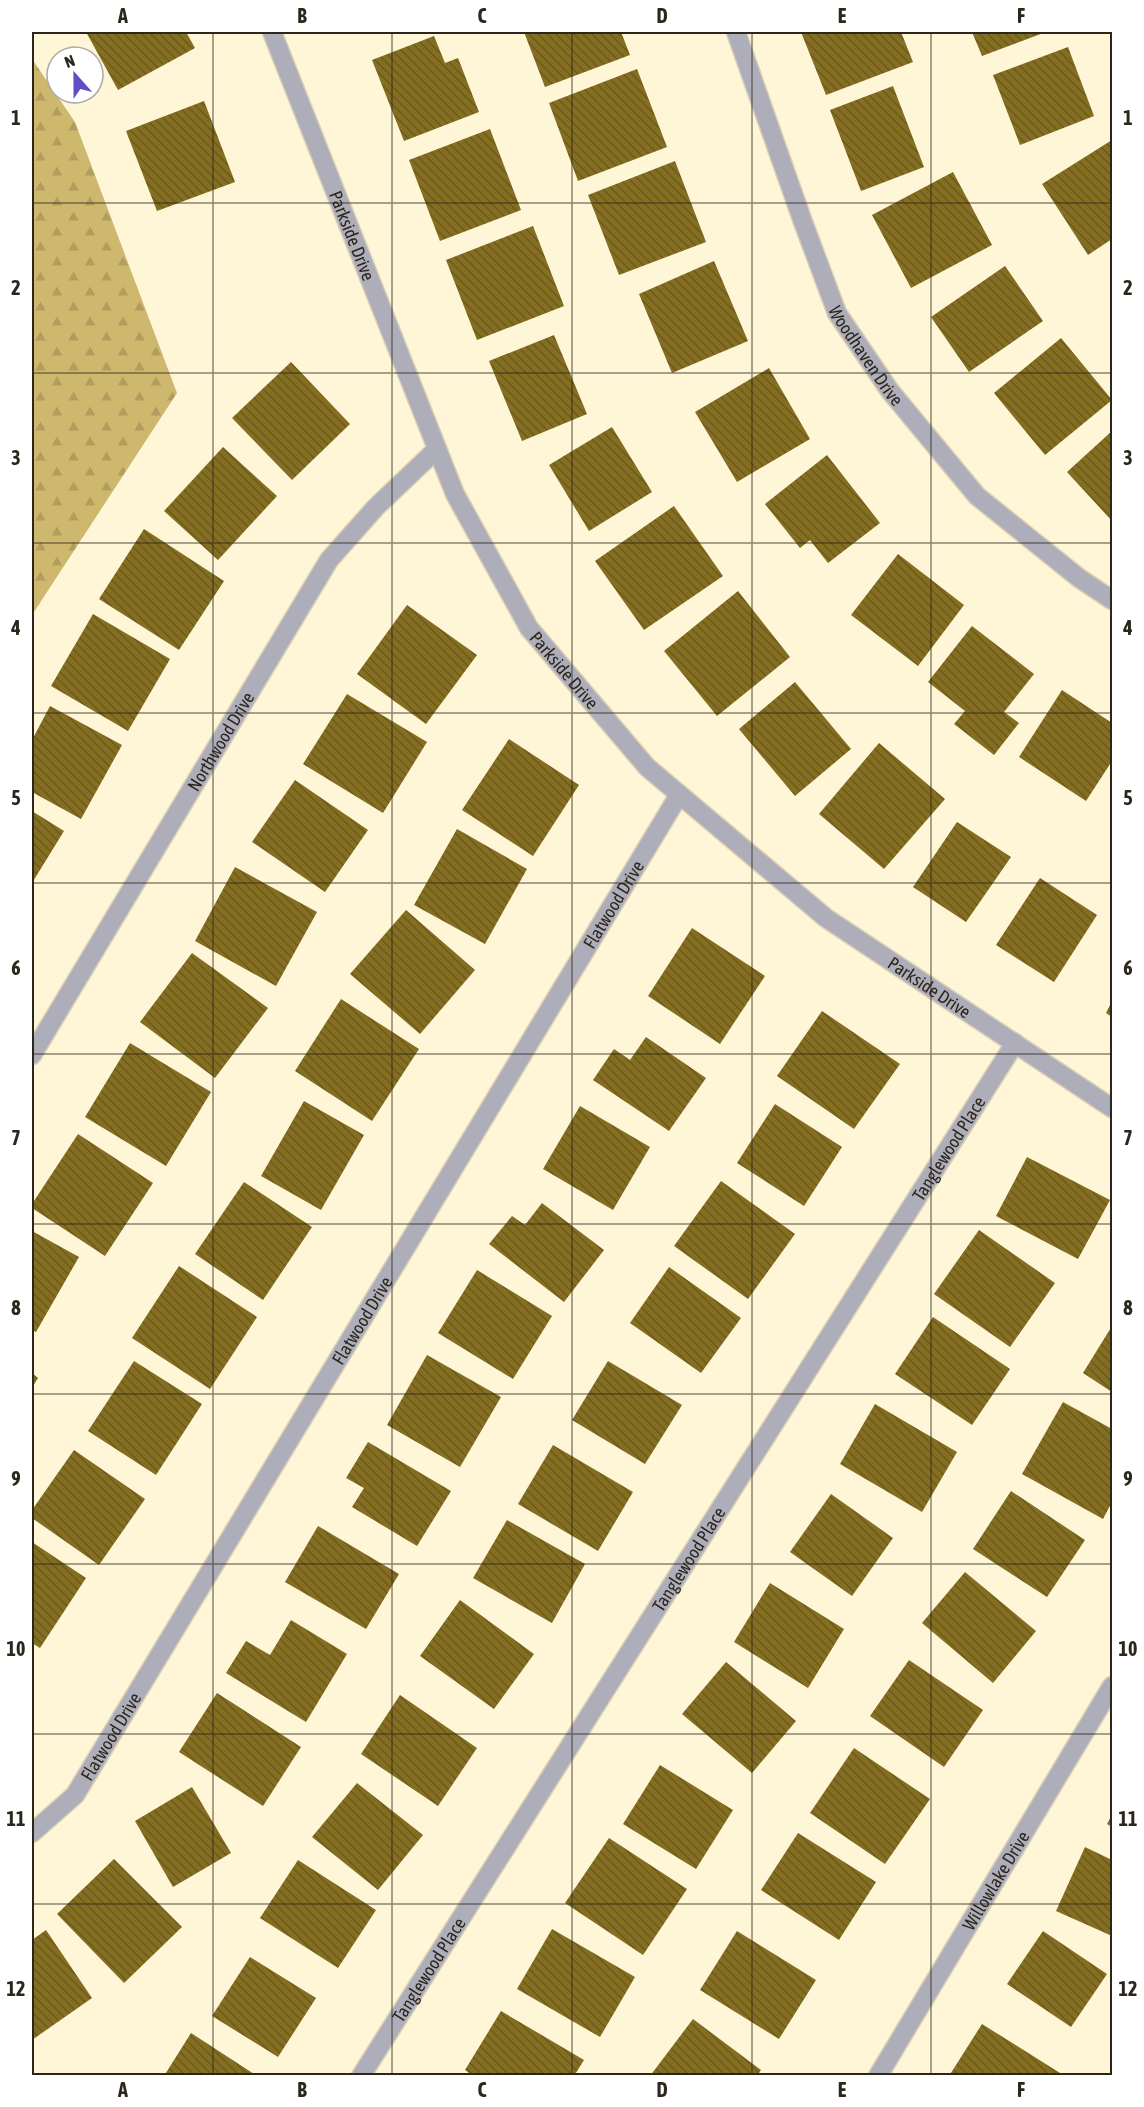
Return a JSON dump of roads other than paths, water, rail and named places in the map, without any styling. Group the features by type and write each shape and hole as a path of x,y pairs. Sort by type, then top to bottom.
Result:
{"street":[{"name":"Parkside Drive","path":"274,32 455,494 529,628 647,767 826,918 1113,1108"},
{"name":"Woodhaven Drive","path":"736,32 837,313 890,391 977,496 1079,578 1113,600"},
{"name":"Northwood Drive","path":"32,1055 329,560 376,507 437,449"},
{"name":"Flatwood Drive","path":"32,1833 75,1795 679,795"},
{"name":"Tanglewood Place","path":"361,2076 1015,1043"},
{"name":"Willowlake Drive","path":"878,2076 1113,1686"}]}
